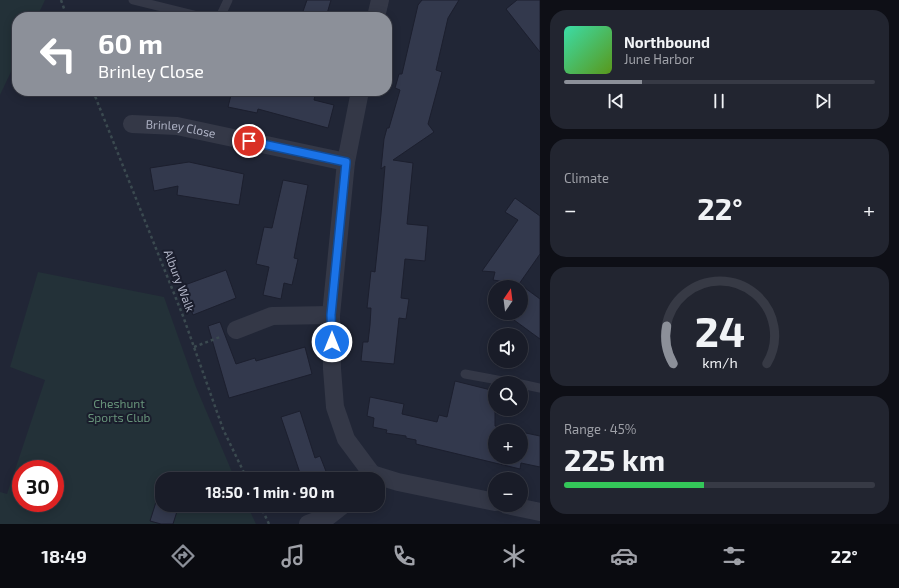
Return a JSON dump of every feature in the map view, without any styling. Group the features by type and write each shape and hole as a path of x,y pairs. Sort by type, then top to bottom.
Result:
{"street":[{"path":"377,12 380,0"},
{"path":"359,96 346,162 331,315 332,369 335,407 346,439 367,472"},
{"name":"Brinley Close","path":"132,124 177,126 346,162"},
{"path":"236,330 272,316 331,315"},
{"path":"385,479 488,501"},
{"path":"528,509 540,512"},
{"path":"308,524 329,516 334,512"}],"lane":[{"path":"133,0 182,12"},
{"path":"222,12 228,0"},
{"path":"465,374 488,378"},
{"path":"528,385 540,388"}],"path":[{"path":"61,0 65,12"},
{"name":"Albury Walk","path":"95,96 144,215 223,429 244,472"},
{"path":"194,347 236,330"},
{"path":"263,512 269,524"}],"green space":[{"path":"0,0 45,0 39,12 12,12 12,70 0,95"},
{"name":"Cheshunt Sports Club","path":"38,272 164,297 196,387 232,472 155,472 155,512 250,512 256,524 0,524 0,492 7,494 12,479 12,512 64,512 64,460 18,460 45,380 10,367"}],"building":[{"path":"307,0 331,0 327,12 303,12"},
{"path":"422,0 459,0 448,18 436,70 442,72 428,124 434,132 393,160 413,163 407,224 428,226 425,261 405,259 401,298 409,299 406,319 399,318 394,364 361,361 363,342 368,342 370,325 371,308 367,308 371,271 375,272 381,214 385,166 381,169 384,139 387,128 389,128 400,90 395,88 399,74 402,74 418,5"},
{"path":"517,0 540,0 540,52 506,9"},
{"path":"231,96 315,96 314,100 334,105 328,128 258,109 257,113 228,107"},
{"path":"189,162 244,174 239,205 177,195 178,186 154,191 150,168"},
{"path":"283,180 308,185 294,258 298,259 292,285 284,283 281,299 263,295 269,267 256,264 264,227 272,228"},
{"path":"515,198 540,216 540,254 522,280 493,280 495,272 482,271 518,220 505,212"},
{"path":"226,270 236,298 193,315 182,286"},
{"path":"528,290 540,299 540,339 528,330 528,328 525,328 514,320 528,320"},
{"path":"220,322 236,364 255,358 256,361 305,347 312,374 229,398 208,326"},
{"path":"455,381 488,389 488,416 495,416 495,424 488,424 488,461 416,444 416,440 406,438 406,436 386,433 387,430 373,427 374,418 367,416 370,397 404,404 402,414 437,422 439,415 447,417"},
{"path":"300,411 315,458 320,456 326,472 300,472 281,417"},
{"path":"528,433 540,436 540,467 526,464 528,464"},
{"path":"499,464 521,464 520,469"},
{"path":"155,505 155,512 177,512 173,524 161,524 150,521"}],"route":[{"path":"249,141 346,162 331,315 332,342"}]}
